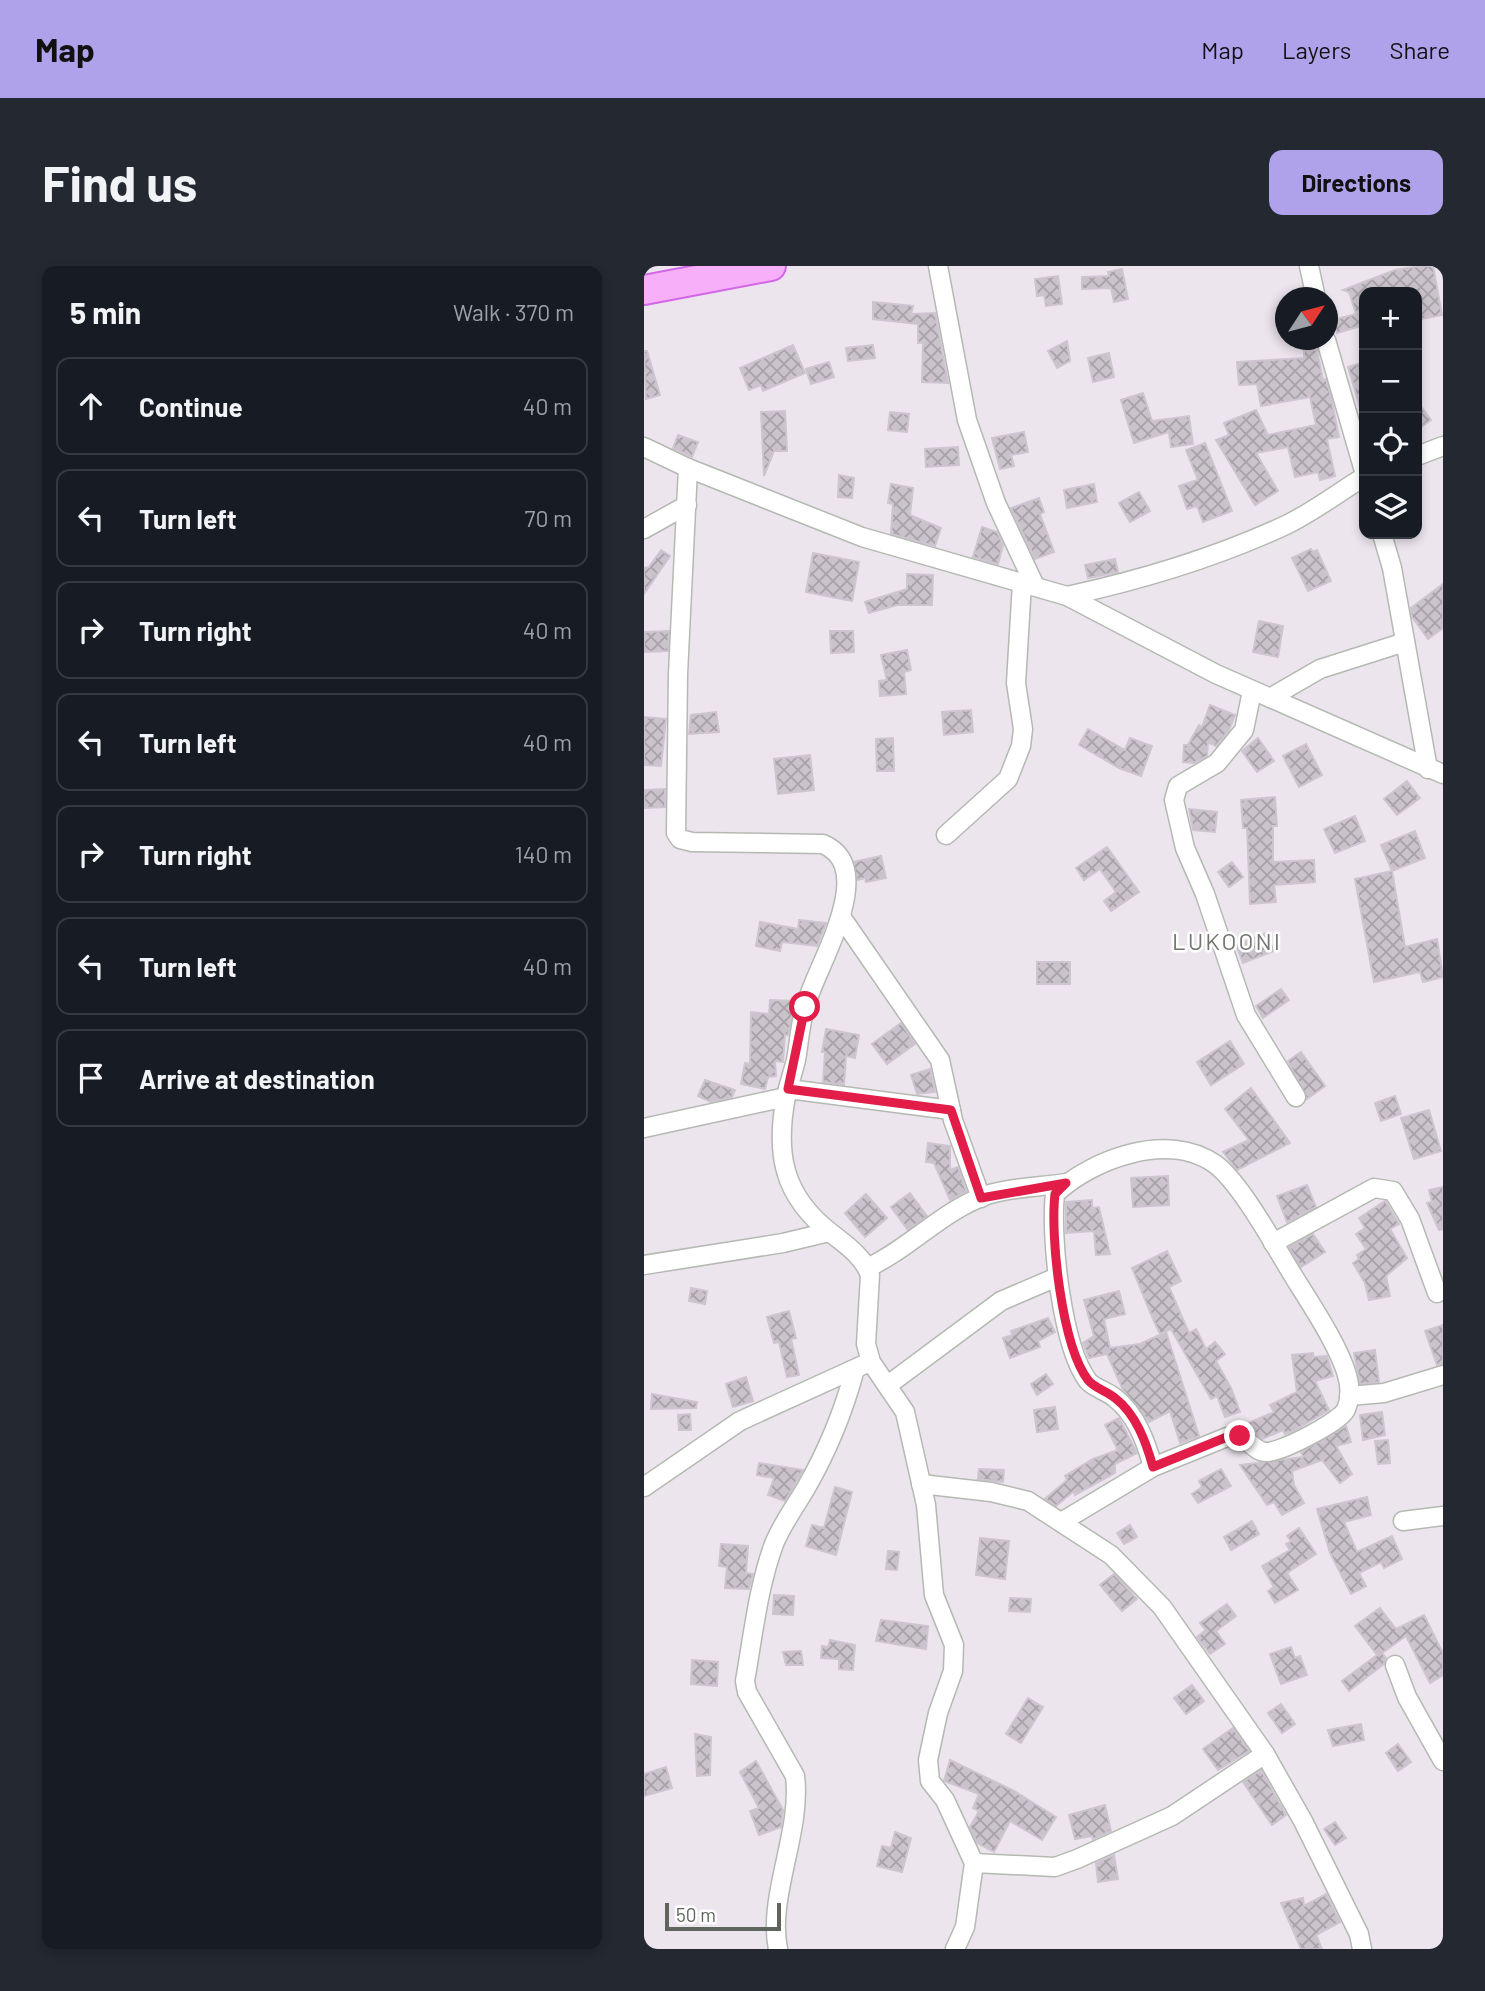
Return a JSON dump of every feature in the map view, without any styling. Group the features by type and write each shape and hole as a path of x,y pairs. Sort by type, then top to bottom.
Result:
{"main road":[{"path":"644,290 740,268 771,266"}],"street":[{"path":"938,266 967,420 1028,584 1016,683 1023,729 1021,746 1008,779 946,835"},
{"path":"1309,266 1314,287"},
{"path":"1329,350 1359,454"},
{"path":"1422,454 1443,446"},
{"path":"644,447 688,468 862,537 1067,596 1252,691 1436,771"},
{"path":"688,468 678,674 676,833 680,838 692,842 823,844 831,847 842,862 842,918 805,1007 787,1093 782,1155 788,1182 804,1210 859,1256 867,1268 866,1344 863,1365 806,1488 773,1546 757,1611 745,1681 747,1692 795,1776 796,1811 776,1928 778,1949"},
{"path":"1067,596 1118,585 1288,524 1359,480"},
{"path":"644,529 687,505"},
{"path":"1383,539 1436,771"},
{"path":"1270,698 1320,669 1405,642"},
{"path":"1252,691 1244,730 1217,763 1178,786 1174,800 1185,848 1205,894 1246,1015 1296,1097"},
{"path":"842,918 940,1060 951,1110 981,1198"},
{"path":"644,1128 787,1093 951,1110"},
{"path":"1063,1521 1153,1467 1234,1435 1264,1452 1274,1451 1338,1418 1345,1410 1349,1396 1348,1378 1322,1321 1240,1193 1215,1164 1184,1152 1140,1151 1108,1158 1066,1183 1055,1194 1053,1206 1057,1277 1077,1362 1090,1383 1116,1399 1126,1410 1145,1440 1153,1467"},
{"path":"867,1268 887,1259 981,1198 1066,1183"},
{"path":"1273,1243 1374,1188 1393,1191 1410,1219 1437,1293"},
{"path":"644,1265 783,1243 829,1232"},
{"path":"888,1385 1001,1301 1057,1277"},
{"path":"863,1365 888,1385 905,1412 921,1484 934,1595 954,1645 953,1671 938,1713 928,1760 930,1781 945,1800 974,1863 965,1927 955,1949"},
{"path":"644,1488 740,1421 863,1365"},
{"path":"1349,1396 1384,1393 1443,1374"},
{"path":"921,1484 991,1492 1028,1502 1063,1521 1111,1555 1161,1607 1265,1754 1303,1821 1359,1934 1362,1949"},
{"path":"1403,1521 1443,1516"},
{"path":"1395,1665 1407,1697 1443,1762"},
{"path":"974,1863 1055,1867 1077,1859 1172,1816 1265,1754"}],"building":[{"path":"1433,266 1442,315 1422,319 1422,287 1359,287 1359,327 1338,333 1338,319 1356,314 1349,292 1343,290 1395,270"},
{"path":"1122,269 1128,299 1114,302 1111,288 1082,289 1082,277 1109,276 1108,272"},
{"path":"1058,276 1062,304 1046,306 1044,295 1037,296 1035,279"},
{"path":"873,302 913,306 911,314 935,313 948,383 922,382 923,343 918,343 918,324 873,319"},
{"path":"1067,341 1070,361 1057,368 1048,351"},
{"path":"793,345 805,373 763,391 761,385 749,390 740,368"},
{"path":"873,345 875,358 848,361 846,348"},
{"path":"1304,350 1317,350 1323,380 1326,379 1331,397 1339,437 1327,439 1335,476 1320,480 1318,472 1295,477 1288,447 1256,453 1278,491 1255,505 1216,440 1229,435 1224,423 1256,410 1268,435 1316,425 1310,397 1261,406 1257,384 1239,385 1237,362 1304,358"},
{"path":"644,351 647,351 660,395 646,399"},
{"path":"1109,353 1114,377 1093,382 1088,358"},
{"path":"829,362 834,377 811,384 806,369"},
{"path":"1359,364 1359,404 1348,367"},
{"path":"1143,393 1152,421 1189,416 1193,444 1171,447 1169,432 1134,443 1121,400"},
{"path":"1422,408 1431,420 1422,426"},
{"path":"785,411 787,451 774,451 764,476 761,412"},
{"path":"890,412 909,414 907,432 888,430"},
{"path":"1024,432 1028,452 1011,455 1014,466 1000,469 992,438"},
{"path":"678,435 698,442 692,457 673,448"},
{"path":"1205,443 1232,511 1203,522 1197,506 1187,509 1179,486 1198,480 1186,450"},
{"path":"958,447 959,465 926,467 925,449"},
{"path":"839,475 854,478 852,498 838,497"},
{"path":"891,484 913,488 910,515 941,528 935,546 891,534 893,504 888,503"},
{"path":"1094,484 1097,502 1067,508 1064,490"},
{"path":"1139,492 1150,511 1130,522 1119,503"},
{"path":"1039,498 1044,512 1040,514 1054,552 1035,559 1011,508"},
{"path":"982,527 997,532 1003,545 998,564 973,557"},
{"path":"1311,549 1313,552 1317,550 1331,581 1308,591 1292,558"},
{"path":"661,550 670,556 644,594 644,568 649,567"},
{"path":"813,553 859,562 852,601 806,592"},
{"path":"1115,559 1118,572 1088,578 1085,565"},
{"path":"907,574 933,575 932,605 897,605 869,613 865,602 907,589"},
{"path":"1443,584 1443,628 1428,639 1412,617 1411,608"},
{"path":"1259,621 1283,626 1278,657 1253,652"},
{"path":"669,631 668,651 644,652 644,632"},
{"path":"830,631 853,631 854,652 831,653"},
{"path":"907,650 911,670 904,672 906,694 880,696 879,681 887,680 881,655"},
{"path":"1210,705 1235,715 1229,730 1216,746 1208,742 1207,756 1194,763 1183,762 1184,745 1188,745 1199,725 1202,727"},
{"path":"971,710 973,732 944,735 942,712"},
{"path":"716,712 719,732 689,734 691,715"},
{"path":"644,717 666,719 661,766 644,765"},
{"path":"1088,729 1125,750 1130,738 1152,746 1141,776 1119,768 1079,745"},
{"path":"893,738 894,771 877,771 876,739"},
{"path":"1258,738 1274,761 1257,772 1242,751"},
{"path":"1306,744 1322,775 1299,787 1283,756"},
{"path":"810,755 814,790 778,794 774,759"},
{"path":"1407,781 1420,798 1397,815 1384,799"},
{"path":"665,789 665,807 644,808 644,790"},
{"path":"1275,797 1277,826 1273,826 1273,862 1314,860 1315,882 1274,885 1276,902 1250,904 1247,828 1243,828 1241,800"},
{"path":"1189,809 1217,812 1215,832 1193,830"},
{"path":"1355,816 1365,841 1335,853 1324,829"},
{"path":"1415,831 1425,858 1392,871 1381,845"},
{"path":"1107,847 1139,892 1111,911 1104,901 1116,892 1100,869 1084,880 1076,868"},
{"path":"881,856 886,878 866,882 865,878 857,880 853,862"},
{"path":"1232,862 1243,877 1229,887 1218,872"},
{"path":"1392,871 1405,947 1437,939 1443,977 1423,982 1420,972 1374,982 1355,879"},
{"path":"799,920 826,923 817,946 782,942 780,951 756,946 760,922 798,929"},
{"path":"1266,933 1274,951 1243,963 1236,945"},
{"path":"1037,962 1070,962 1070,984 1037,984"},
{"path":"1281,989 1289,1000 1263,1018 1256,1006"},
{"path":"770,1000 795,1001 788,1035 785,1035 783,1062 775,1061 776,1076 768,1077 765,1089 741,1084 745,1063 750,1064 751,1012 769,1014"},
{"path":"901,1023 915,1044 887,1064 872,1044"},
{"path":"826,1029 859,1035 855,1058 846,1056 844,1085 823,1082 825,1052 822,1052"},
{"path":"1230,1041 1244,1064 1211,1085 1197,1062"},
{"path":"1301,1052 1325,1086 1307,1099 1288,1061"},
{"path":"930,1069 935,1092 917,1094 911,1075"},
{"path":"705,1080 735,1090 732,1097 711,1102 698,1096"},
{"path":"1251,1088 1290,1143 1237,1170 1223,1152 1249,1140 1225,1109"},
{"path":"1395,1096 1401,1114 1381,1121 1375,1103"},
{"path":"1429,1110 1441,1151 1414,1159 1401,1118"},
{"path":"928,1143 950,1146 950,1170 958,1167 966,1191 950,1200 934,1163 926,1162"},
{"path":"1168,1176 1169,1205 1133,1207 1131,1178"},
{"path":"1307,1185 1316,1207 1287,1222 1277,1196"},
{"path":"1443,1187 1443,1229 1439,1230 1427,1203 1432,1202 1429,1190"},
{"path":"910,1193 927,1216 908,1230 891,1207"},
{"path":"866,1194 887,1218 865,1237 845,1213"},
{"path":"1092,1200 1092,1208 1099,1207 1110,1254 1096,1255 1094,1231 1066,1233 1066,1202"},
{"path":"1385,1201 1399,1224 1390,1229 1407,1258 1386,1276 1390,1296 1369,1300 1365,1283 1353,1263 1359,1259 1357,1255 1366,1249 1356,1234 1365,1228 1359,1218"},
{"path":"1313,1234 1325,1252 1301,1267 1289,1247"},
{"path":"1167,1251 1181,1281 1169,1287 1189,1333 1196,1329 1206,1349 1215,1342 1225,1354 1216,1361 1240,1412 1225,1417 1217,1396 1211,1399 1171,1329 1160,1334 1153,1319 1132,1268"},
{"path":"691,1288 707,1291 705,1304 689,1301"},
{"path":"1119,1291 1125,1314 1104,1319 1110,1348 1140,1344 1166,1332 1199,1436 1180,1443 1170,1411 1149,1422 1123,1390 1107,1354 1089,1358 1083,1343 1094,1336 1084,1300"},
{"path":"789,1311 796,1338 791,1339 799,1375 787,1377 779,1342 774,1343 767,1317"},
{"path":"1048,1318 1055,1332 1038,1341 1040,1347 1010,1358 1003,1338 1013,1335 1011,1331"},
{"path":"1443,1325 1443,1364 1437,1365 1425,1331"},
{"path":"1375,1350 1379,1382 1360,1384 1354,1353"},
{"path":"1313,1353 1313,1357 1327,1356 1333,1376 1315,1381 1329,1410 1293,1431 1285,1434 1283,1430 1262,1439 1246,1424 1274,1412 1270,1405 1297,1392 1292,1355"},
{"path":"1046,1374 1053,1384 1037,1395 1031,1384"},
{"path":"746,1377 753,1401 733,1407 726,1384"},
{"path":"652,1394 697,1402 696,1408 651,1409"},
{"path":"1055,1407 1058,1429 1037,1432 1034,1410"},
{"path":"1382,1412 1385,1435 1363,1440 1360,1415"},
{"path":"690,1414 691,1430 679,1430 678,1415"},
{"path":"1119,1418 1137,1453 1115,1464 1115,1473 1075,1495 1074,1491 1056,1506 1045,1499 1067,1480 1065,1476 1093,1459 1118,1450 1105,1425"},
{"path":"1346,1426 1351,1442 1336,1446 1352,1474 1340,1483 1322,1460 1292,1471 1294,1485 1304,1503 1282,1515 1274,1502 1267,1505 1240,1465 1303,1457 1301,1452"},
{"path":"1388,1440 1390,1463 1378,1464 1375,1441"},
{"path":"759,1463 803,1470 785,1501 768,1495 774,1478 757,1475"},
{"path":"979,1469 1004,1470 1003,1482 978,1479"},
{"path":"1221,1469 1231,1486 1198,1503 1192,1494 1202,1487 1199,1481"},
{"path":"835,1487 852,1492 836,1555 806,1546 812,1525 824,1528"},
{"path":"1367,1497 1371,1515 1344,1522 1357,1552 1392,1536 1402,1559 1384,1568 1381,1562 1359,1573 1366,1586 1351,1594 1330,1553 1317,1509"},
{"path":"1252,1521 1259,1534 1231,1550 1224,1537"},
{"path":"1130,1525 1137,1537 1124,1544 1117,1533"},
{"path":"1299,1528 1316,1554 1287,1573 1298,1590 1275,1603 1268,1591 1274,1587 1262,1566 1290,1550 1286,1544 1291,1541 1287,1536"},
{"path":"980,1538 1009,1541 1005,1579 976,1575"},
{"path":"721,1544 748,1546 746,1573 753,1574 749,1589 725,1588 727,1567 719,1566"},
{"path":"888,1551 899,1552 897,1570 886,1569"},
{"path":"1114,1574 1137,1599 1122,1611 1100,1585"},
{"path":"774,1595 794,1596 793,1615 773,1614"},
{"path":"1010,1598 1031,1599 1030,1612 1009,1611"},
{"path":"1227,1604 1236,1616 1216,1631 1225,1644 1210,1654 1197,1637 1206,1630 1200,1623"},
{"path":"1380,1608 1396,1629 1424,1615 1443,1653 1443,1675 1430,1683 1406,1636 1382,1653 1386,1658 1384,1664 1349,1691 1342,1681 1377,1655 1355,1626"},
{"path":"881,1620 928,1626 926,1649 876,1641"},
{"path":"830,1640 855,1645 853,1670 839,1669 839,1659 821,1658 822,1646 828,1647"},
{"path":"1291,1647 1295,1658 1300,1656 1307,1675 1281,1684 1270,1654"},
{"path":"801,1651 803,1665 786,1665 783,1652"},
{"path":"692,1660 718,1662 717,1686 691,1684"},
{"path":"1192,1685 1204,1701 1186,1714 1174,1698"},
{"path":"1028,1698 1043,1707 1021,1743 1006,1734"},
{"path":"1281,1704 1295,1724 1282,1733 1268,1713"},
{"path":"1361,1724 1364,1740 1333,1746 1328,1730"},
{"path":"1233,1728 1249,1751 1218,1770 1203,1749"},
{"path":"695,1734 711,1737 710,1775 697,1776"},
{"path":"1398,1744 1411,1762 1398,1771 1386,1753"},
{"path":"950,1760 1014,1791 1056,1817 1042,1840 1010,1821 994,1852 977,1843 970,1827 979,1811 973,1808 979,1794 944,1781"},
{"path":"756,1761 783,1810 781,1827 759,1835 750,1811 759,1808 740,1772"},
{"path":"666,1767 672,1788 644,1796 644,1774"},
{"path":"1261,1770 1286,1815 1272,1825 1243,1782"},
{"path":"1105,1805 1111,1831 1093,1839 1092,1836 1075,1839 1069,1815"},
{"path":"1335,1822 1346,1838 1335,1845 1324,1829"},
{"path":"895,1832 911,1838 902,1872 877,1866 882,1846 891,1848"},
{"path":"1114,1855 1118,1879 1098,1882 1096,1863"},
{"path":"1326,1894 1340,1922 1316,1935 1322,1949 1301,1949 1281,1903 1303,1898 1304,1906"}],"district":[{"name":"LUKOONI","path":"1227,940"}],"route":[{"path":"805,1007 788,1089 951,1110 981,1198 1066,1183 1055,1194 1054,1249 1057,1277 1077,1362 1090,1383 1108,1393 1126,1410 1145,1440 1153,1467 1227,1437 1240,1436"}]}
